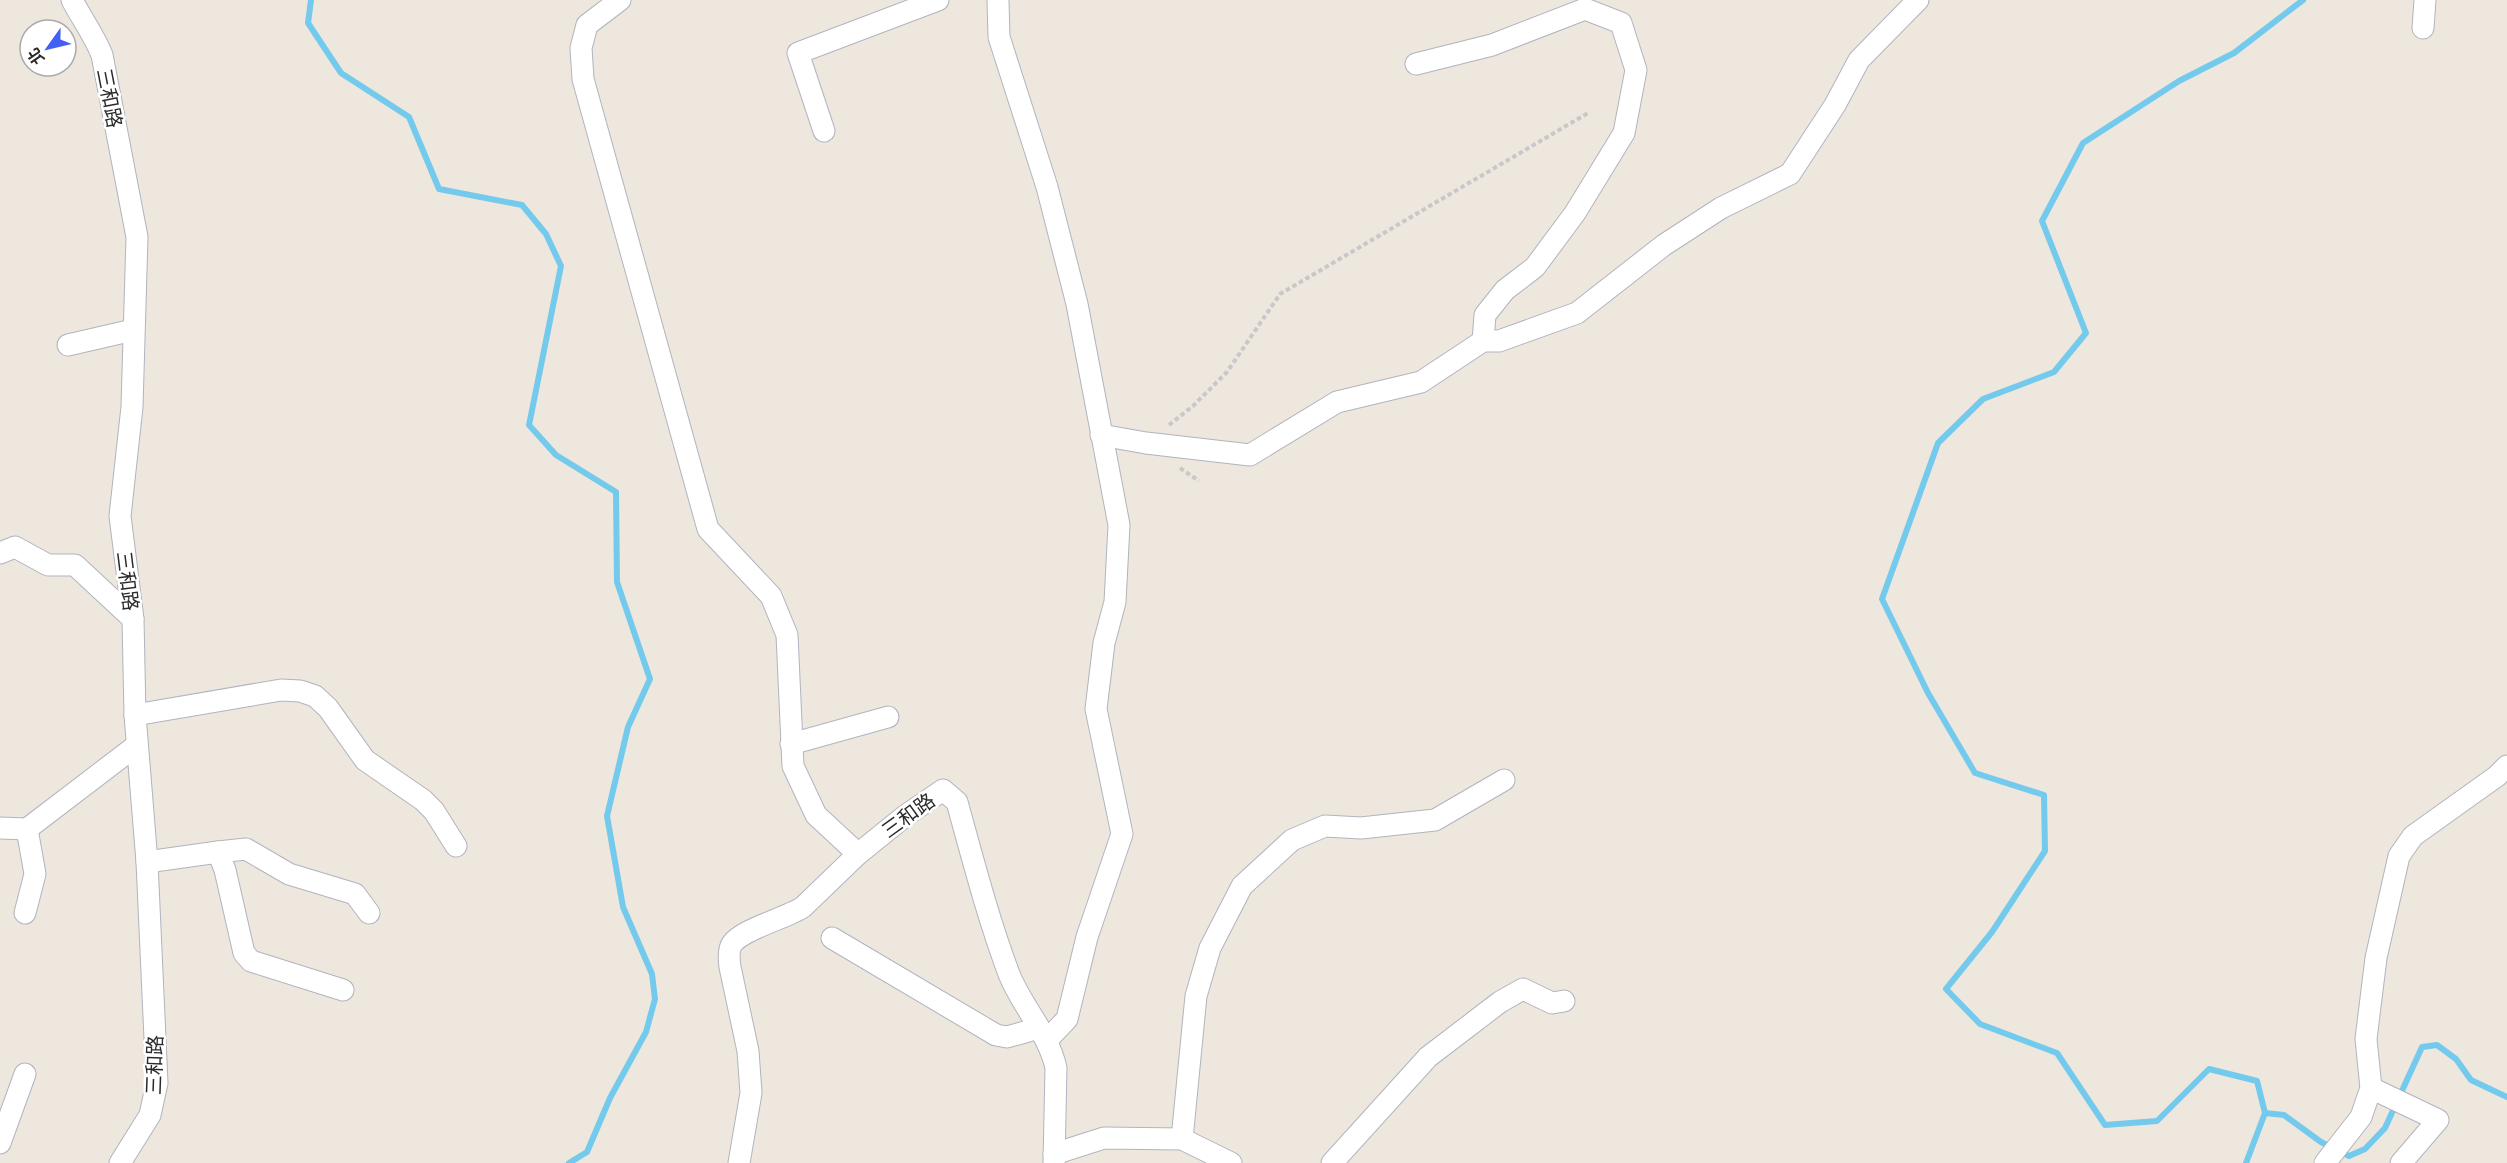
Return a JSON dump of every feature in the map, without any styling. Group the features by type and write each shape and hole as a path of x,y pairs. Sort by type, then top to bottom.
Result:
{"street":[{"name":"三和路","path":"72,0 94,36 102,55 137,237 132,407 120,516 133,619 135,715 147,862 157,1083 150,1115 120,1163"},
{"path":"620,0 587,25 581,48 583,79 708,529 771,596 787,635 791,744 794,766 816,815 858,854"},
{"path":"824,132 798,53 938,0"},
{"path":"832,938 996,1035 1043,1034 1067,1019 1087,937 1122,834 1096,708 1104,644 1115,602 1119,525 1077,304 1047,187 999,38 998,0"},
{"path":"1101,435 1146,443 1250,455 1337,402 1421,382 1483,341 1499,341 1576,313 1664,245 1721,208 1790,174 1835,105 1859,60 1918,0"},
{"path":"2422,28 2425,0"},
{"path":"1416,64 1492,45 1585,9 1621,23 1636,70 1624,133 1575,213 1535,267 1505,290 1485,315 1483,341"},
{"path":"68,345 133,330"},
{"path":"0,553 15,547 48,565 75,565 133,619"},
{"path":"135,715 281,690 300,691 315,696 328,708 365,759 429,806 456,846"},
{"path":"791,744 888,717"},
{"path":"0,828 27,830 137,745"},
{"path":"2325,1163 2361,1117 2372,1088 2366,1040 2376,958 2399,856 2413,836 2503,776"},
{"path":"1182,1139 1196,996 1210,948 1242,886 1292,840 1325,826 1361,828 1435,820 1504,780"},
{"name":"三和路","path":"739,1163 751,1093 748,1051 730,967 729,955 732,944 741,937 803,908 858,854 919,805 943,789 957,802 986,908 1010,976 1043,1034 1056,1068 1054,1159"},
{"path":"25,913 35,874 27,830"},
{"path":"147,862 246,849 289,874 355,894 369,913"},
{"path":"218,852 225,870 244,953 251,961 343,990"},
{"path":"1332,1163 1428,1057 1500,1002 1523,989 1552,1003 1564,1001"},
{"path":"0,1143 25,1074"},
{"path":"2372,1088 2438,1120 2401,1163"},
{"path":"1054,1159 1104,1138 1182,1139 1231,1163"}],"path":[{"path":"1146,443 1193,406 1227,372 1280,294 1588,113"},
{"path":"1172,462 1199,481"}],"waterway":[{"path":"311,0 308,23 341,73 409,117 439,189 522,205 546,234 561,266 529,425 556,455 616,492 617,582 650,679 628,727 607,816 623,907 652,974 655,999 646,1032 610,1098 587,1152 569,1163"},
{"path":"2246,1163 2265,1113 2257,1081 2209,1069 2157,1121 2105,1125 2057,1053 1980,1024 1946,989 1992,932 2045,851 2044,795 1975,773 1928,693 1882,599 1938,443 1983,399 2054,372 2086,333 2042,221 2083,143 2179,81 2234,53 2303,0"},
{"path":"2265,1113 2284,1115 2321,1142 2349,1156 2365,1149 2385,1128 2422,1047 2437,1045 2456,1059 2471,1080 2507,1097"}]}
